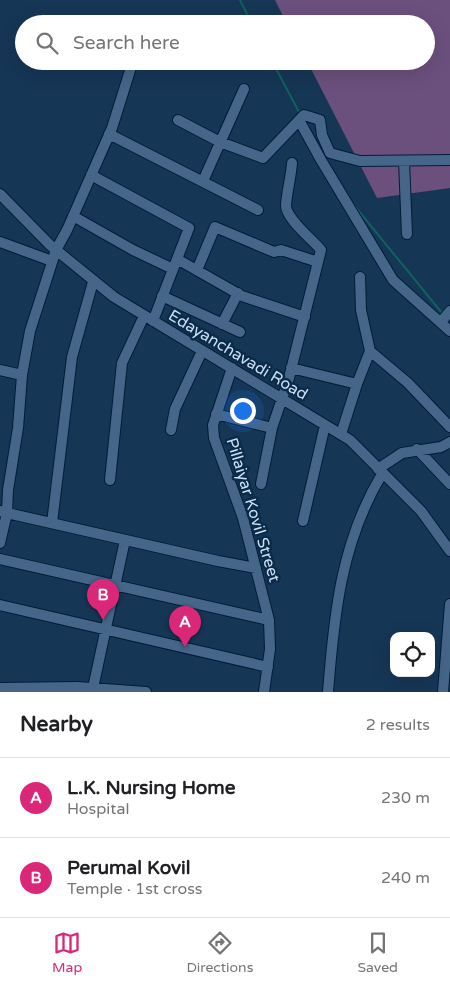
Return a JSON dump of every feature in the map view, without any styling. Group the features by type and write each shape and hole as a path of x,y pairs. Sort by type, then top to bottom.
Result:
{"street":[{"path":"0,543 18,428 22,375 30,331 56,250 109,134 130,70"},
{"path":"202,181 244,89"},
{"path":"178,120 220,142 263,158 302,118"},
{"path":"302,118 320,120 322,135 330,152 360,161 450,160"},
{"path":"302,118 320,160 393,280 450,331"},
{"path":"109,134 258,210"},
{"path":"404,160 407,234"},
{"path":"260,484 272,428 292,368 321,250 289,216 285,207 291,184 292,163"},
{"path":"91,175 190,228 162,296 122,363 110,480"},
{"name":"Edayanchavadi Road","path":"0,194 56,250 93,282 148,319 283,398 340,434 370,458 380,472 421,511 450,551"},
{"path":"73,216 133,250 173,269"},
{"path":"197,270 215,227 274,252 281,250 318,262"},
{"path":"0,242 52,262"},
{"path":"177,259 238,293 305,317"},
{"path":"340,434 370,351 361,310 360,278"},
{"path":"52,524 72,357 93,282"},
{"path":"222,324 238,293"},
{"path":"162,296 240,332"},
{"path":"441,322 450,311"},
{"path":"170,430 174,410 202,351"},
{"path":"370,351 408,382 450,427"},
{"name":"Pillaiyar Kovil Street","path":"232,368 213,425 214,438 243,518 269,620 268,667 264,692"},
{"path":"292,368 357,384"},
{"path":"0,370 22,375"},
{"path":"216,414 272,428"},
{"path":"303,521 326,425"},
{"path":"328,692 335,612 343,568 369,496 380,472 402,453 417,449 441,447 450,442"},
{"path":"417,449 450,484"},
{"path":"4,512 248,568 256,568"},
{"path":"93,688 125,540"},
{"path":"0,559 269,620"},
{"path":"443,692 450,604"},
{"path":"0,605 268,667"},
{"path":"0,688 78,690 93,688 146,692"}],"shaded area":[{"path":"275,0 450,0 450,188 377,198 312,70 435,70 435,15 282,15"}],"waterway":[{"path":"240,0 248,15"},
{"path":"277,70 300,114"},
{"path":"353,204 442,313"}],"place":[{"name":"Perumal Kovil","path":"103,620"},
{"name":"L.K. Nursing Home","path":"185,647"}]}
